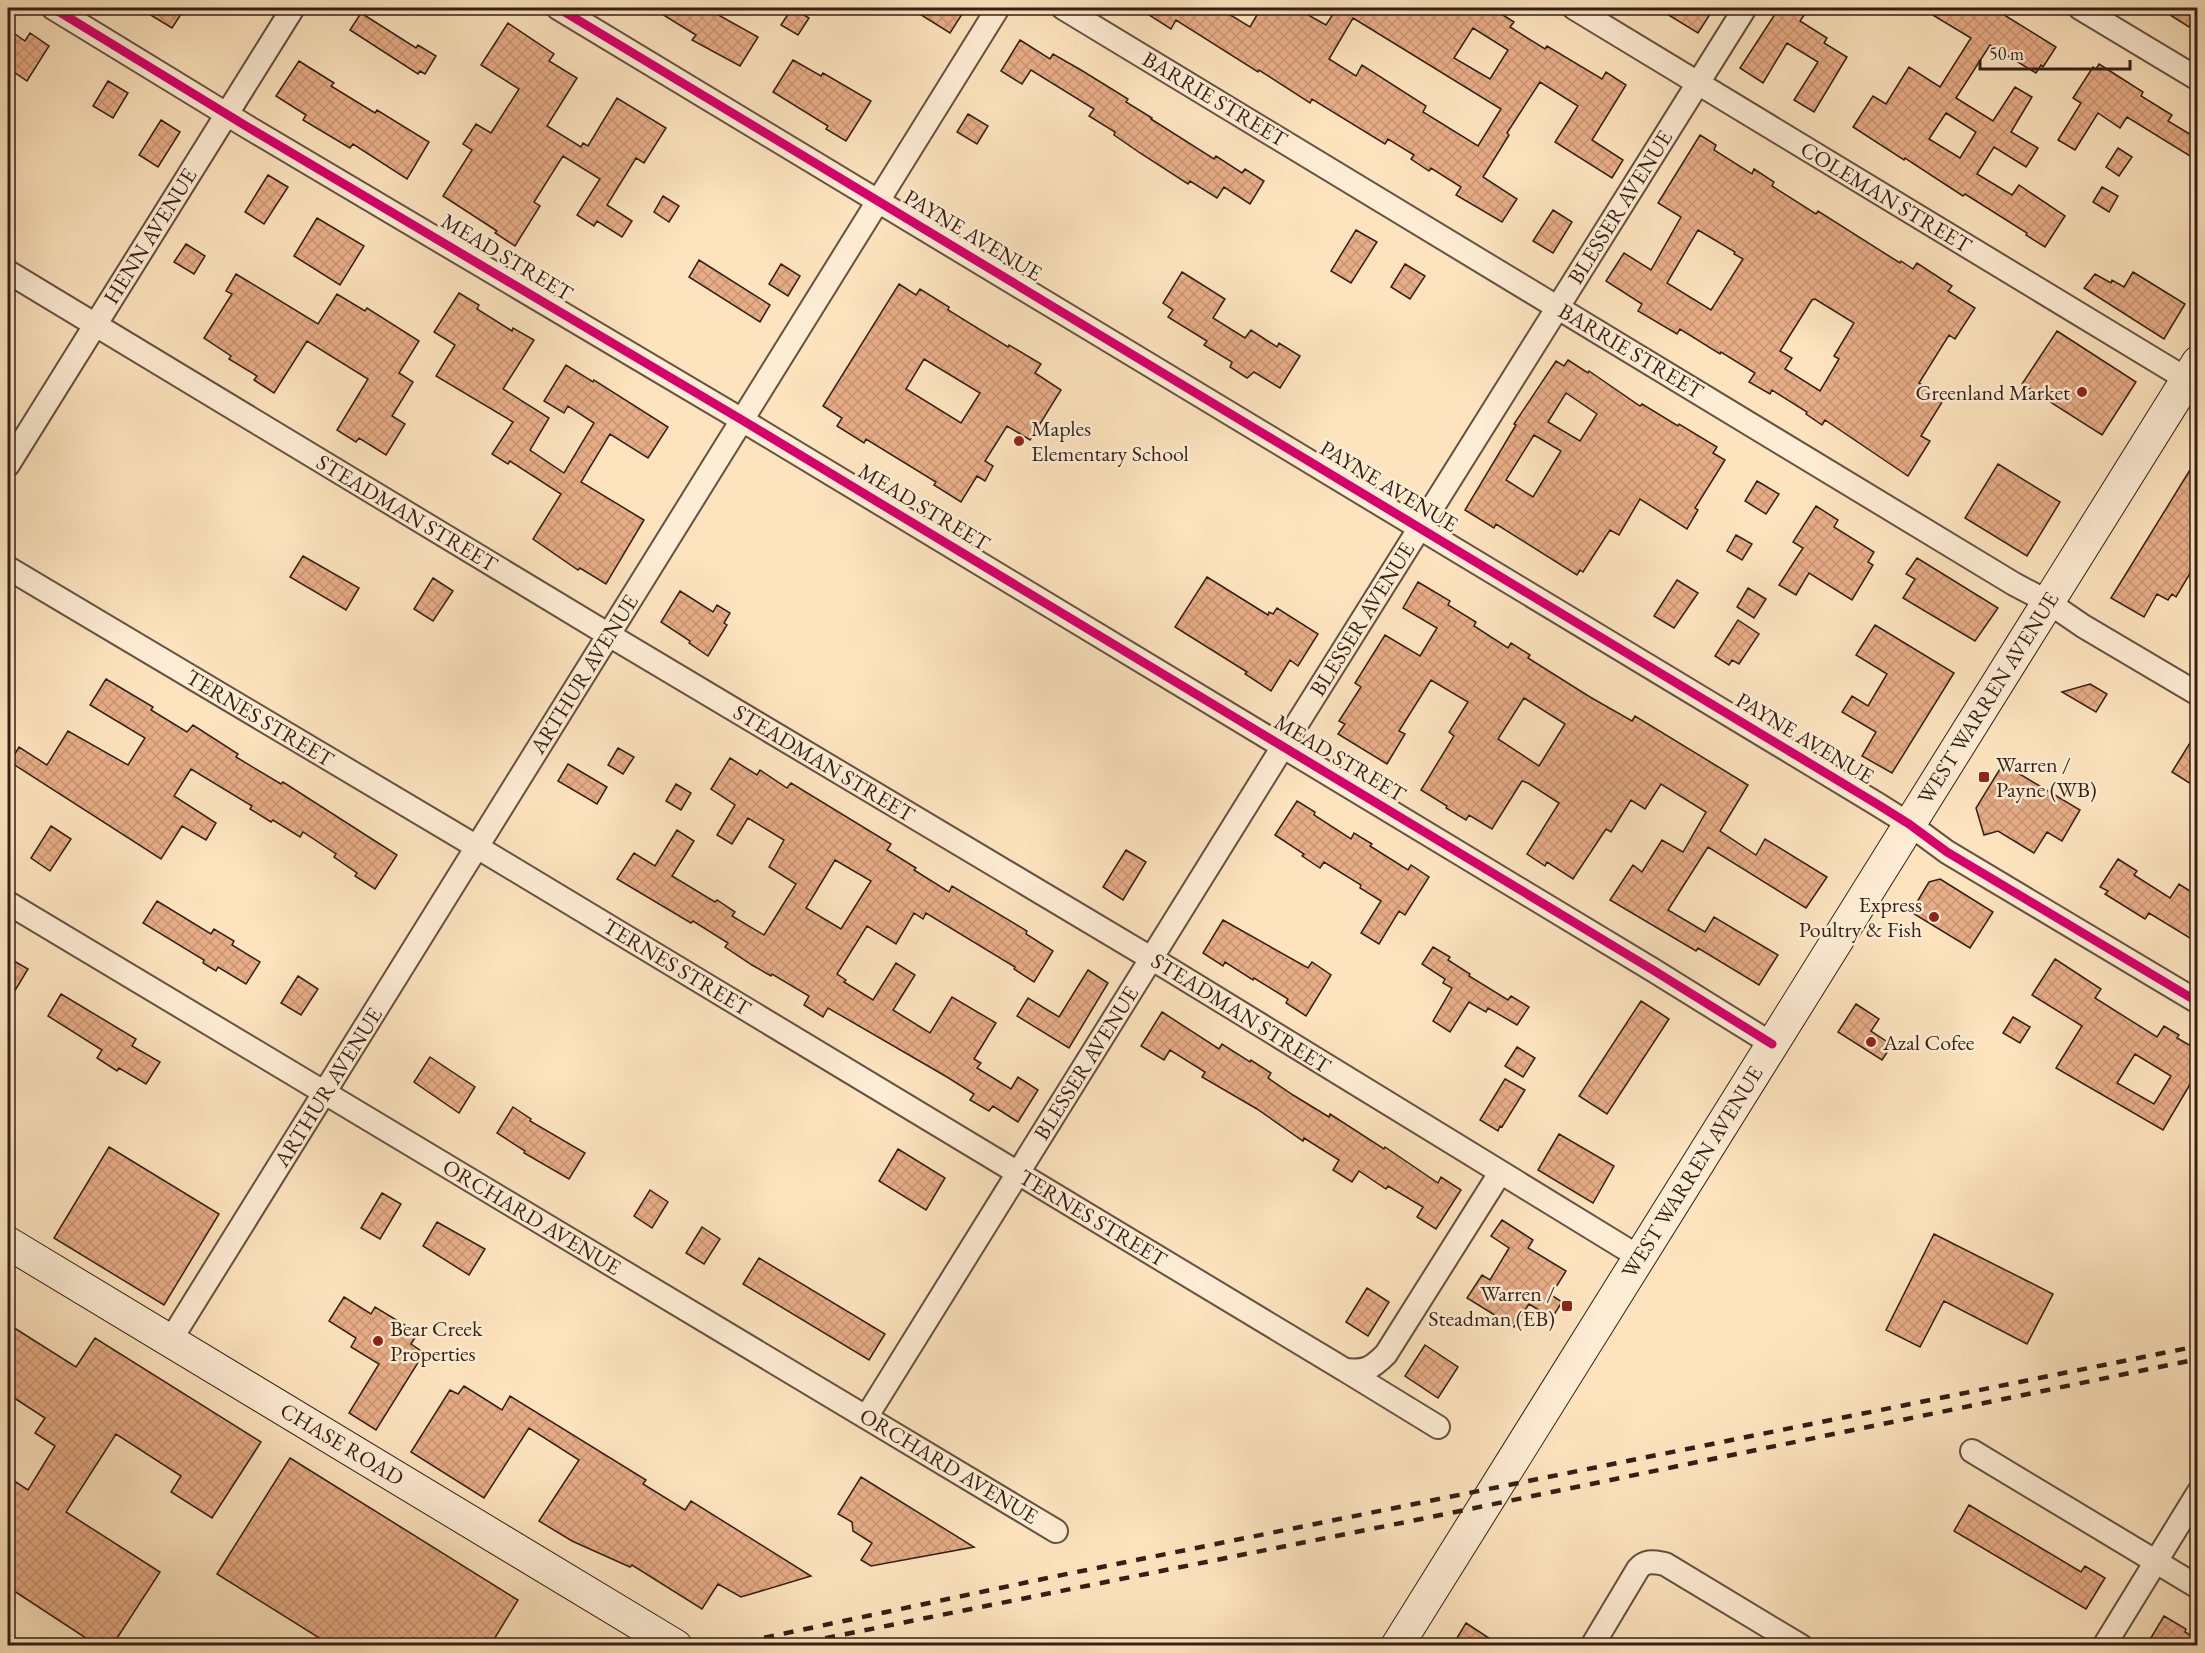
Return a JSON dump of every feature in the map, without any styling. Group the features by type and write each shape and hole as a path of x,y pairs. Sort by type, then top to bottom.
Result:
{"main road":[{"name":"WEST WARREN AVENUE","path":"1396,1646 2048,602 2194,376"},
{"name":"CHASE ROAD","path":"8,1243 676,1646"}],"street":[{"name":"MEAD STREET","path":"53,8 226,114 742,420 1283,746 1772,1044"},
{"name":"HENN AVENUE","path":"8,465 293,8"},
{"name":"PAYNE AVENUE","path":"558,8 1420,527 1909,824 1947,852 2198,1002"},
{"name":"ARTHUR AVENUE","path":"170,1341 998,8"},
{"name":"BARRIE STREET","path":"1063,8 2198,694"},
{"name":"COLEMAN STREET","path":"1574,8 2194,376"},
{"name":"BLESSER AVENUE","path":"867,1416 1745,8"},
{"path":"2080,8 2198,79"},
{"name":"STEADMAN STREET","path":"8,272 609,635 1151,958 1639,1257"},
{"name":"TERNES STREET","path":"8,568 477,847 1438,1427"},
{"name":"ORCHARD AVENUE","path":"8,903 324,1095 867,1416 1056,1531"},
{"path":"1345,1370 1360,1371 1374,1366 1386,1354 1500,1173"},
{"path":"1972,1451 2198,1587"},
{"path":"2104,1646 2198,1493"},
{"path":"1592,1646 1633,1577 1643,1564 1649,1561 1665,1564 1801,1646"}],"building":[{"path":"139,8 185,8 172,28"},
{"path":"652,8 706,8 758,37 740,66 692,40 696,35"},
{"path":"792,8 809,18 798,35 781,25"},
{"path":"910,8 966,8 950,33"},
{"path":"1138,8 1219,8 1250,27 1261,8 1296,8 1326,25 1337,8 1492,8 1514,22 1510,27 1545,49 1547,46 1602,79 1606,72 1626,85 1592,140 1623,160 1612,178 1555,142 1578,106 1540,82 1507,133 1509,135 1483,177 1517,199 1502,222 1456,195 1461,187 1431,168 1429,171 1411,159 1414,155 1388,139 1385,144 1312,99 1310,103 1176,20 1171,29","holes":["1353,18 1501,109 1478,146 1423,112 1426,106 1362,65 1356,76 1329,59","1473,28 1508,50 1490,79 1454,58"]},
{"path":"1657,8 1714,8 1698,33"},
{"path":"1779,8 1809,8 1800,21 1827,38 1824,43 1847,57 1814,112 1794,100 1818,62 1787,43 1763,83 1740,68"},
{"path":"1921,8 1993,8 2056,47 2043,67 2041,65 2036,73 1990,45 1956,98 1993,121 2015,87 2032,97 2011,132 2038,148 2026,167 1994,147 1977,174 2012,195 2019,185 2065,216 2045,247 1965,194 1963,196 1853,127 1873,96 1886,104 1909,67 1940,87 1971,38","holes":["1946,113 1976,132 1960,158 1929,139"]},
{"path":"2159,8 2198,8 2198,13 2189,27"},
{"path":"361,13 416,48 418,45 436,56 425,74 420,71 418,74 350,30"},
{"path":"508,23 554,54 549,61 577,78 547,126 581,147 583,143 588,146 617,98 666,128 644,163 636,158 607,205 632,221 622,237 597,221 594,226 577,215 600,179 563,156 534,202 540,206 515,246 495,233 497,231 443,196 472,150 463,144 476,124 491,133 519,89 481,65"},
{"path":"8,29 25,41 30,33 49,46 27,81 8,68"},
{"path":"1020,40 1050,59 1053,54 1081,70 1128,99 1126,102 1214,159 1216,156 1242,173 1245,169 1264,181 1250,204 1224,187 1217,198 1190,181 1188,184 1089,116 1094,109 1031,70 1022,84 1001,71"},
{"path":"793,60 821,76 823,73 871,101 846,141 826,129 828,126 773,92"},
{"path":"299,61 334,83 331,86 375,113 377,110 429,142 407,179 353,144 350,148 303,120 306,115 276,96"},
{"path":"2099,64 2143,92 2141,96 2172,115 2168,121 2198,139 2198,161 2127,117 2120,128 2098,113 2075,150 2058,140 2081,103 2073,98 2093,67 2096,69"},
{"path":"108,81 128,93 113,118 93,106"},
{"path":"968,114 988,126 977,144 957,132"},
{"path":"161,120 180,132 158,167 139,155"},
{"path":"1700,135 1716,145 1714,150 1752,174 1754,169 1774,182 1772,186 1816,214 1818,211 1900,263 1901,261 1913,269 1917,263 1952,286 1948,291 1975,308 1955,339 1949,335 1919,383 1944,399 1921,436 1930,441 1908,476 1825,420 1822,425 1806,414 1807,412 1772,390 1770,394 1749,382 1755,373 1721,352 1720,354 1680,329 1677,334 1638,311 1642,304 1606,281 1624,253 1651,270 1681,217 1658,203","holes":["1698,230 1743,259 1711,310 1667,283","1815,299 1854,323 1834,356 1839,359 1820,391 1785,369 1792,358 1780,351 1812,300"]},
{"path":"2118,148 2132,157 2119,176 2106,167"},
{"path":"268,175 288,187 264,224 245,212"},
{"path":"2102,187 2118,196 2109,212 2093,202"},
{"path":"663,196 679,206 669,222 654,212"},
{"path":"1553,210 1572,222 1553,253 1533,241"},
{"path":"317,218 364,246 340,285 294,256"},
{"path":"1356,230 1377,242 1351,283 1331,271"},
{"path":"186,244 205,256 194,274 174,262"},
{"path":"699,260 770,305 760,322 689,277"},
{"path":"781,264 800,276 788,296 769,284"},
{"path":"1405,264 1425,276 1410,299 1391,287"},
{"path":"1182,272 1225,299 1213,318 1245,338 1251,330 1277,347 1279,343 1300,356 1280,388 1254,372 1247,378 1230,367 1232,362 1204,345 1207,341 1168,317 1173,310 1163,303"},
{"path":"2133,272 2185,304 2164,339 2084,288 2095,274 2124,287"},
{"path":"236,274 318,324 337,294 365,311 367,308 419,341 399,373 413,382 392,416 405,424 386,455 359,438 356,442 337,430 368,379 307,341 274,393 254,380 257,376 229,359 231,356 204,338 232,294 226,291"},
{"name":"Maples Elementary School","path":"899,284 916,295 920,289 949,307 948,310 1008,347 1009,345 1041,364 1035,373 1061,390 1030,440 1007,426 985,461 993,466 985,481 977,476 961,502 934,485 936,482 866,439 864,443 837,426 842,418 823,406","holes":["924,359 980,393 961,423 906,389"]},
{"path":"459,293 479,305 477,309 512,331 513,328 534,340 503,389 549,418 530,450 564,473 594,423 568,406 564,413 544,401 566,365 668,427 648,458 610,434 581,482 644,520 606,584 580,568 578,570 533,539 561,494 510,461 508,464 492,454 513,422 436,376 455,345 434,332"},
{"path":"2057,331 2136,382 2102,435 2022,384"},
{"path":"1568,360 1588,373 1589,371 1640,406 1642,404 1717,447 1713,453 1725,460 1695,508 1698,510 1687,529 1640,499 1619,535 1610,530 1583,572 1580,570 1577,575 1496,524 1494,528 1465,510 1516,425 1514,424 1556,361 1564,366","holes":["1566,393 1597,414 1580,441 1548,422","1534,435 1561,451 1533,497 1506,480"]},
{"path":"2198,457 2198,560 2176,597 2172,594 2168,600 2157,594 2144,617 2111,598"},
{"path":"1998,464 2060,502 2027,556 1965,518"},
{"path":"1757,481 1779,494 1766,514 1745,501"},
{"path":"1816,506 1838,520 1834,527 1874,552 1868,562 1873,565 1852,600 1809,573 1796,595 1779,585 1803,548 1793,542"},
{"path":"1736,535 1752,544 1742,560 1727,551"},
{"path":"303,556 359,588 346,610 290,577"},
{"path":"1917,558 1998,608 1975,641 1903,598 1915,579 1906,574"},
{"path":"1207,577 1268,615 1269,612 1273,614 1277,608 1318,634 1298,666 1290,660 1271,691 1245,674 1247,672 1175,627"},
{"path":"433,578 453,591 433,621 414,609"},
{"path":"1677,580 1698,593 1674,628 1654,616"},
{"path":"1418,582 1450,601 1448,605 1476,622 1474,626 1508,648 1511,643 1530,655 1528,658 1590,697 1632,721 1635,716 1748,785 1720,831 1756,855 1765,839 1827,877 1806,908 1708,847 1668,910 1705,932 1714,917 1778,955 1759,985 1698,948 1696,951 1610,900 1633,865 1642,872 1662,840 1683,852 1706,812 1661,784 1645,809 1631,800 1611,832 1606,829 1573,879 1547,862 1545,866 1527,854 1559,803 1528,783 1522,781 1492,829 1469,815 1466,820 1421,790 1454,736 1449,732 1468,702 1431,680 1399,731 1405,734 1387,764 1338,734 1345,724 1339,721 1361,687 1355,683 1385,635 1420,656 1437,628 1403,608","holes":["1524,698 1565,724 1539,766 1498,739"]},
{"path":"1748,588 1766,599 1754,618 1737,607"},
{"path":"680,591 713,612 717,605 730,613 724,623 727,625 708,656 661,622"},
{"path":"1738,620 1759,634 1739,664 1732,660 1729,665 1715,656"},
{"path":"1875,625 1954,673 1892,773 1862,756 1876,732 1842,712 1852,696 1868,706 1887,674 1856,655"},
{"path":"106,679 153,707 151,710 187,732 193,725 238,754 236,757 281,784 283,782 397,855 375,889 355,876 357,873 334,857 336,854 303,832 300,837 273,820 271,822 250,809 252,806 191,769 174,796 216,823 206,840 182,826 161,859 10,762 19,747 47,765 68,731 128,765 145,738 90,705"},
{"path":"2090,684 2107,694 2096,712 2062,692"},
{"path":"2198,730 2198,774 2191,784 2172,772"},
{"path":"618,748 634,757 623,774 608,765"},
{"path":"730,758 757,775 760,770 787,788 791,783 891,844 887,850 916,868 914,870 949,892 952,886 1027,931 1026,934 1053,951 1034,982 1014,969 1015,967 926,913 923,919 914,913 896,944 867,926 837,974 846,980 844,982 873,1000 896,963 915,975 893,1010 930,1033 952,997 996,1023 974,1059 981,1063 977,1068 1011,1089 1018,1077 1038,1090 1018,1122 993,1106 989,1111 970,1100 974,1094 828,1008 823,1017 804,1005 809,996 752,965 725,947 728,943 693,921 691,923 617,879 634,853 655,866 677,830 694,841 672,876 715,902 717,900 735,912 732,916 764,935 796,884 769,867 784,840 748,818 732,844 717,835 735,805 711,789","holes":["835,860 871,881 841,929 806,908"]},
{"path":"568,764 607,787 597,804 558,781"},
{"path":"2003,764 2080,810 2062,841 2047,832 2034,853 1998,831 1984,835 1976,808"},
{"path":"676,784 691,793 681,810 666,801"},
{"path":"1297,801 1351,839 1354,833 1408,870 1411,865 1429,877 1405,915 1399,911 1379,944 1361,933 1381,901 1360,888 1361,885 1324,862 1320,868 1302,856 1304,854 1275,835"},
{"path":"51,826 71,839 50,871 31,858"},
{"path":"1126,850 1146,862 1123,900 1103,887"},
{"path":"2118,859 2137,871 2134,875 2170,898 2179,884 2198,896 2198,943 2149,913 2145,919 2105,894 2108,891 2100,887"},
{"path":"1940,879 1993,912 1970,948 1911,912 1929,882"},
{"path":"157,901 211,934 214,929 234,941 232,945 260,962 246,984 218,967 216,971 203,963 204,960 143,923"},
{"path":"1223,920 1308,968 1312,962 1331,975 1306,1016 1286,1003 1288,999 1254,978 1253,980 1225,962 1223,966 1203,953"},
{"path":"1433,947 1450,957 1448,960 1470,974 1469,976 1508,1000 1511,996 1529,1007 1517,1025 1488,1008 1486,1012 1469,1002 1450,1032 1433,1021 1452,988 1443,983 1445,979 1422,964"},
{"path":"2055,959 2101,989 2095,998 2157,1037 2164,1026 2179,1035 2177,1038 2198,1050 2198,1071 2163,1130 2056,1068 2082,1026 2032,995","holes":["2135,1054 2171,1076 2154,1104 2117,1083"]},
{"path":"14,961 28,969 8,1002 8,971"},
{"path":"1088,970 1108,983 1069,1048 1017,1016 1028,998 1059,1017"},
{"path":"298,976 318,989 301,1015 281,1003"},
{"path":"61,994 136,1039 132,1046 160,1062 146,1084 119,1068 117,1071 97,1058 102,1050 48,1016"},
{"path":"1641,1001 1669,1019 1607,1114 1579,1096"},
{"path":"1856,1004 1879,1019 1871,1031 1892,1045 1882,1060 1838,1032"},
{"path":"1162,1012 1219,1049 1222,1044 1250,1062 1251,1060 1271,1073 1268,1078 1293,1095 1329,1117 1330,1114 1384,1149 1385,1147 1438,1183 1441,1177 1461,1190 1436,1229 1417,1217 1423,1207 1388,1186 1386,1189 1359,1171 1352,1182 1333,1170 1339,1160 1304,1138 1303,1141 1257,1109 1202,1077 1205,1072 1170,1050 1164,1060 1141,1046"},
{"path":"2013,1017 2030,1027 2020,1043 2003,1033"},
{"path":"1517,1047 1535,1058 1523,1077 1505,1066"},
{"path":"430,1057 475,1087 459,1113 414,1082"},
{"path":"1505,1079 1525,1090 1498,1131 1480,1120"},
{"path":"513,1107 531,1119 530,1121 585,1153 569,1179 524,1153 525,1151 497,1133"},
{"path":"1559,1134 1614,1166 1593,1203 1538,1170"},
{"path":"109,1147 219,1214 164,1305 54,1238"},
{"path":"898,1149 945,1178 926,1210 879,1181"},
{"path":"650,1190 668,1202 652,1228 634,1216"},
{"path":"382,1193 401,1204 380,1239 361,1228"},
{"path":"1502,1220 1533,1240 1528,1248 1566,1271 1551,1295 1562,1302 1552,1318 1529,1304 1514,1327 1467,1298 1482,1275 1490,1280 1509,1248 1491,1236"},
{"path":"437,1222 485,1249 469,1275 423,1246"},
{"path":"702,1227 720,1239 704,1264 686,1253"},
{"path":"1934,1234 2053,1294 2027,1344 1944,1301 1920,1347 1886,1330"},
{"path":"759,1258 885,1334 869,1360 743,1284"},
{"path":"1367,1288 1389,1302 1368,1336 1346,1322"},
{"path":"344,1297 371,1314 375,1307 418,1333 411,1344 424,1353 376,1430 349,1413 379,1364 351,1347 356,1338 329,1321"},
{"path":"8,1324 76,1367 95,1338 261,1442 212,1518 171,1492 181,1476 116,1434 66,1512 160,1572 112,1646 98,1646 8,1587 8,1477 28,1490 55,1446 35,1433 45,1418 8,1394"},
{"path":"1425,1345 1458,1367 1438,1398 1405,1376"},
{"path":"464,1386 502,1410 510,1396 646,1480 643,1484 685,1510 691,1501 811,1576 741,1597 718,1584 702,1609 632,1565 630,1567 572,1541 539,1521 579,1460 529,1428 484,1498 411,1452 450,1390 458,1394"},
{"path":"290,1458 518,1600 490,1646 332,1646 217,1574"},
{"path":"861,1477 974,1547 871,1566 861,1560 872,1543 853,1531 852,1522 838,1514"},
{"path":"1969,1505 2081,1572 2085,1566 2105,1578 2086,1609 1954,1531"},
{"path":"2164,1616 2186,1629 2185,1632 2198,1640 2198,1646 2146,1646"},
{"path":"1466,1623 1501,1646 1452,1646"}],"railway":[{"path":"725,1646 1057,1576 2198,1346"},
{"path":"786,1646 1421,1519 2198,1359"}],"cycle path":[{"path":"53,8 246,126 742,420 1772,1044"},
{"path":"558,8 1877,804 1947,852 2198,1002"}],"place":[{"name":"Greenland Market","path":"2082,392"},
{"name":"Maples Elementary School","path":"1019,441"},
{"name":"Warren / Payne (WB)","path":"1984,777"},
{"name":"Express Poultry & Fish","path":"1934,917"},
{"name":"Azal Cofee","path":"1871,1042"},
{"name":"Warren / Steadman (EB)","path":"1567,1306"},
{"name":"Bear Creek Properties","path":"378,1341"}]}
